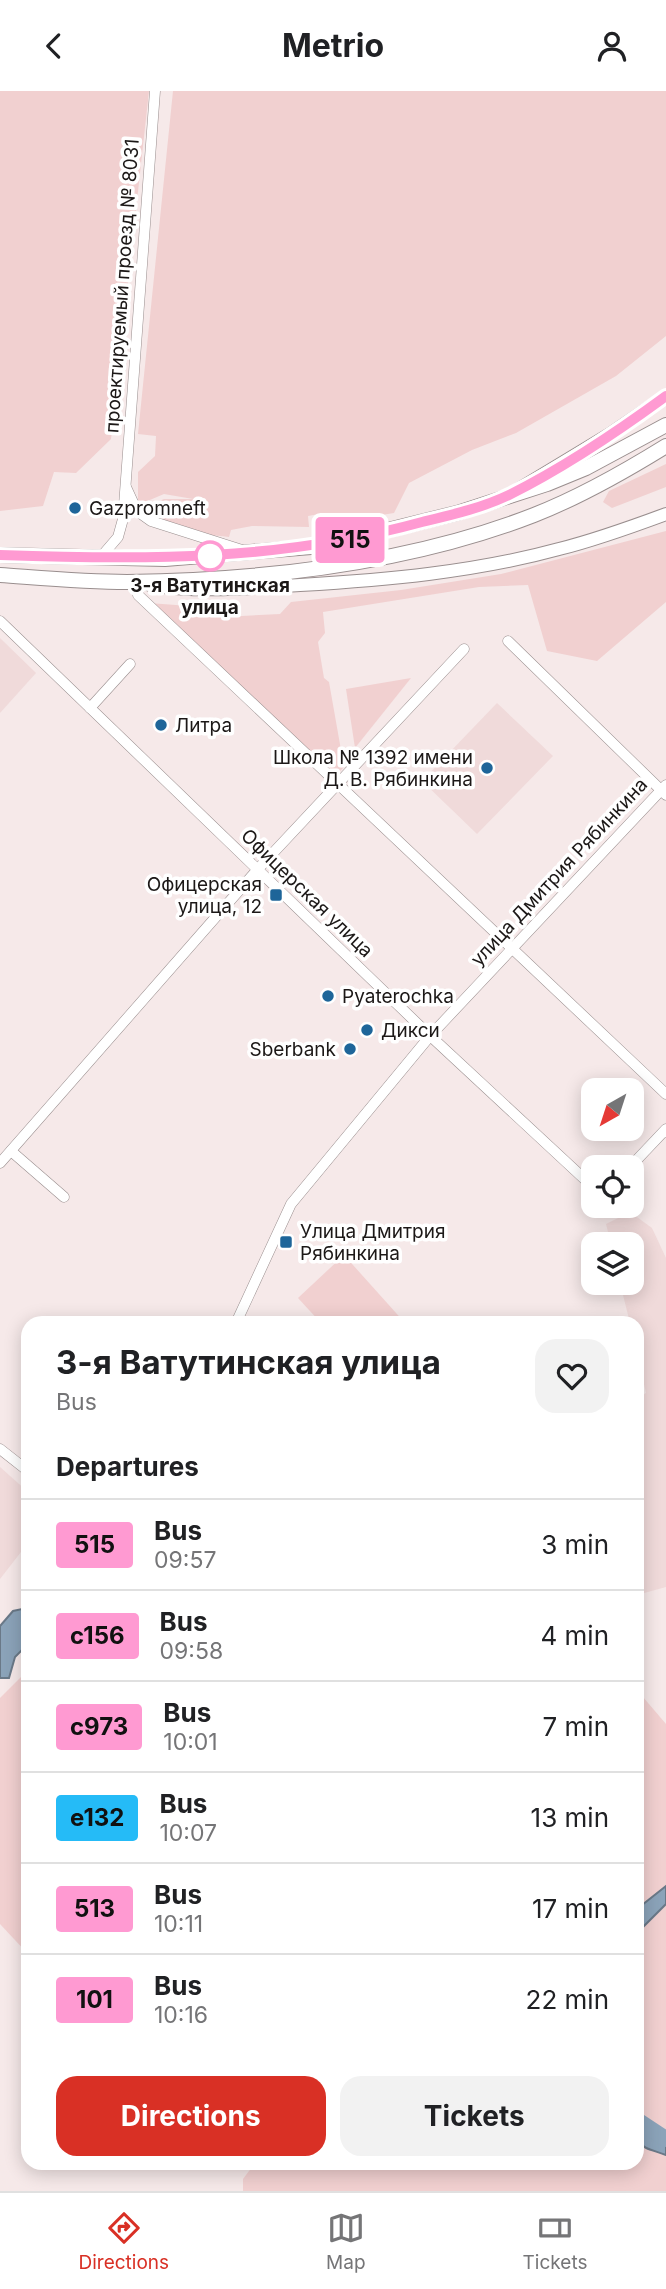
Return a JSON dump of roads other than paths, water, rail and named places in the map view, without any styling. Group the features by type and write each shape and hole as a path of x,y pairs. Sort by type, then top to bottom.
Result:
{"highway":[{"path":"0,555 165,559 323,546 382,533 508,496 586,468 666,425"},
{"path":"0,575 128,582 244,575 371,558 471,537 536,514 619,475 666,446"}],"main road":[{"path":"508,496 610,434 666,396"},
{"path":"128,582 175,589 260,588 408,576 510,560 558,549 666,515"}],"street":[{"name":"проектируемый проезд № 8031","path":"99,559 118,537 123,519 155,91"},
{"path":"125,483 134,506 143,517 199,539 252,552"},
{"path":"260,588 371,558"},
{"path":"138,595 666,1094"},
{"name":"Офицерская улица","path":"0,621 430,1036 581,1177"},
{"path":"508,641 664,790"},
{"path":"0,1163 258,869 464,649"},
{"path":"90,708 130,664"},
{"name":"улица Дмитрия Рябинкина","path":"239,1316 291,1204 430,1036 664,790"},
{"path":"641,1155 666,1129"},
{"path":"11,1151 64,1197"},
{"path":"0,1449 21,1466"}],"water":[{"path":"21,1609 21,1651 15,1657 9,1678 0,1678 0,1626 13,1611"},
{"path":"666,1886 666,1904 644,1926 644,1903"},
{"path":"644,2126 666,2140 666,2155 646,2148"}],"waterway":[{"path":"644,2125 666,2139"}],"place":[{"name":"Gazpromneft","path":"75,508"},
{"name":"3-я Ватутинская улица","path":"210,556"},
{"name":"Литра","path":"161,725"},
{"name":"Школа № 1392 имени Д. В. Рябинкина","path":"487,768"},
{"name":"Офицерская улица, 12","path":"276,895"},
{"name":"Pyaterochka","path":"328,996"},
{"name":"Дикси","path":"367,1030"},
{"name":"Sberbank","path":"350,1049"},
{"name":"Улица Дмитрия Рябинкина","path":"286,1242"}]}
